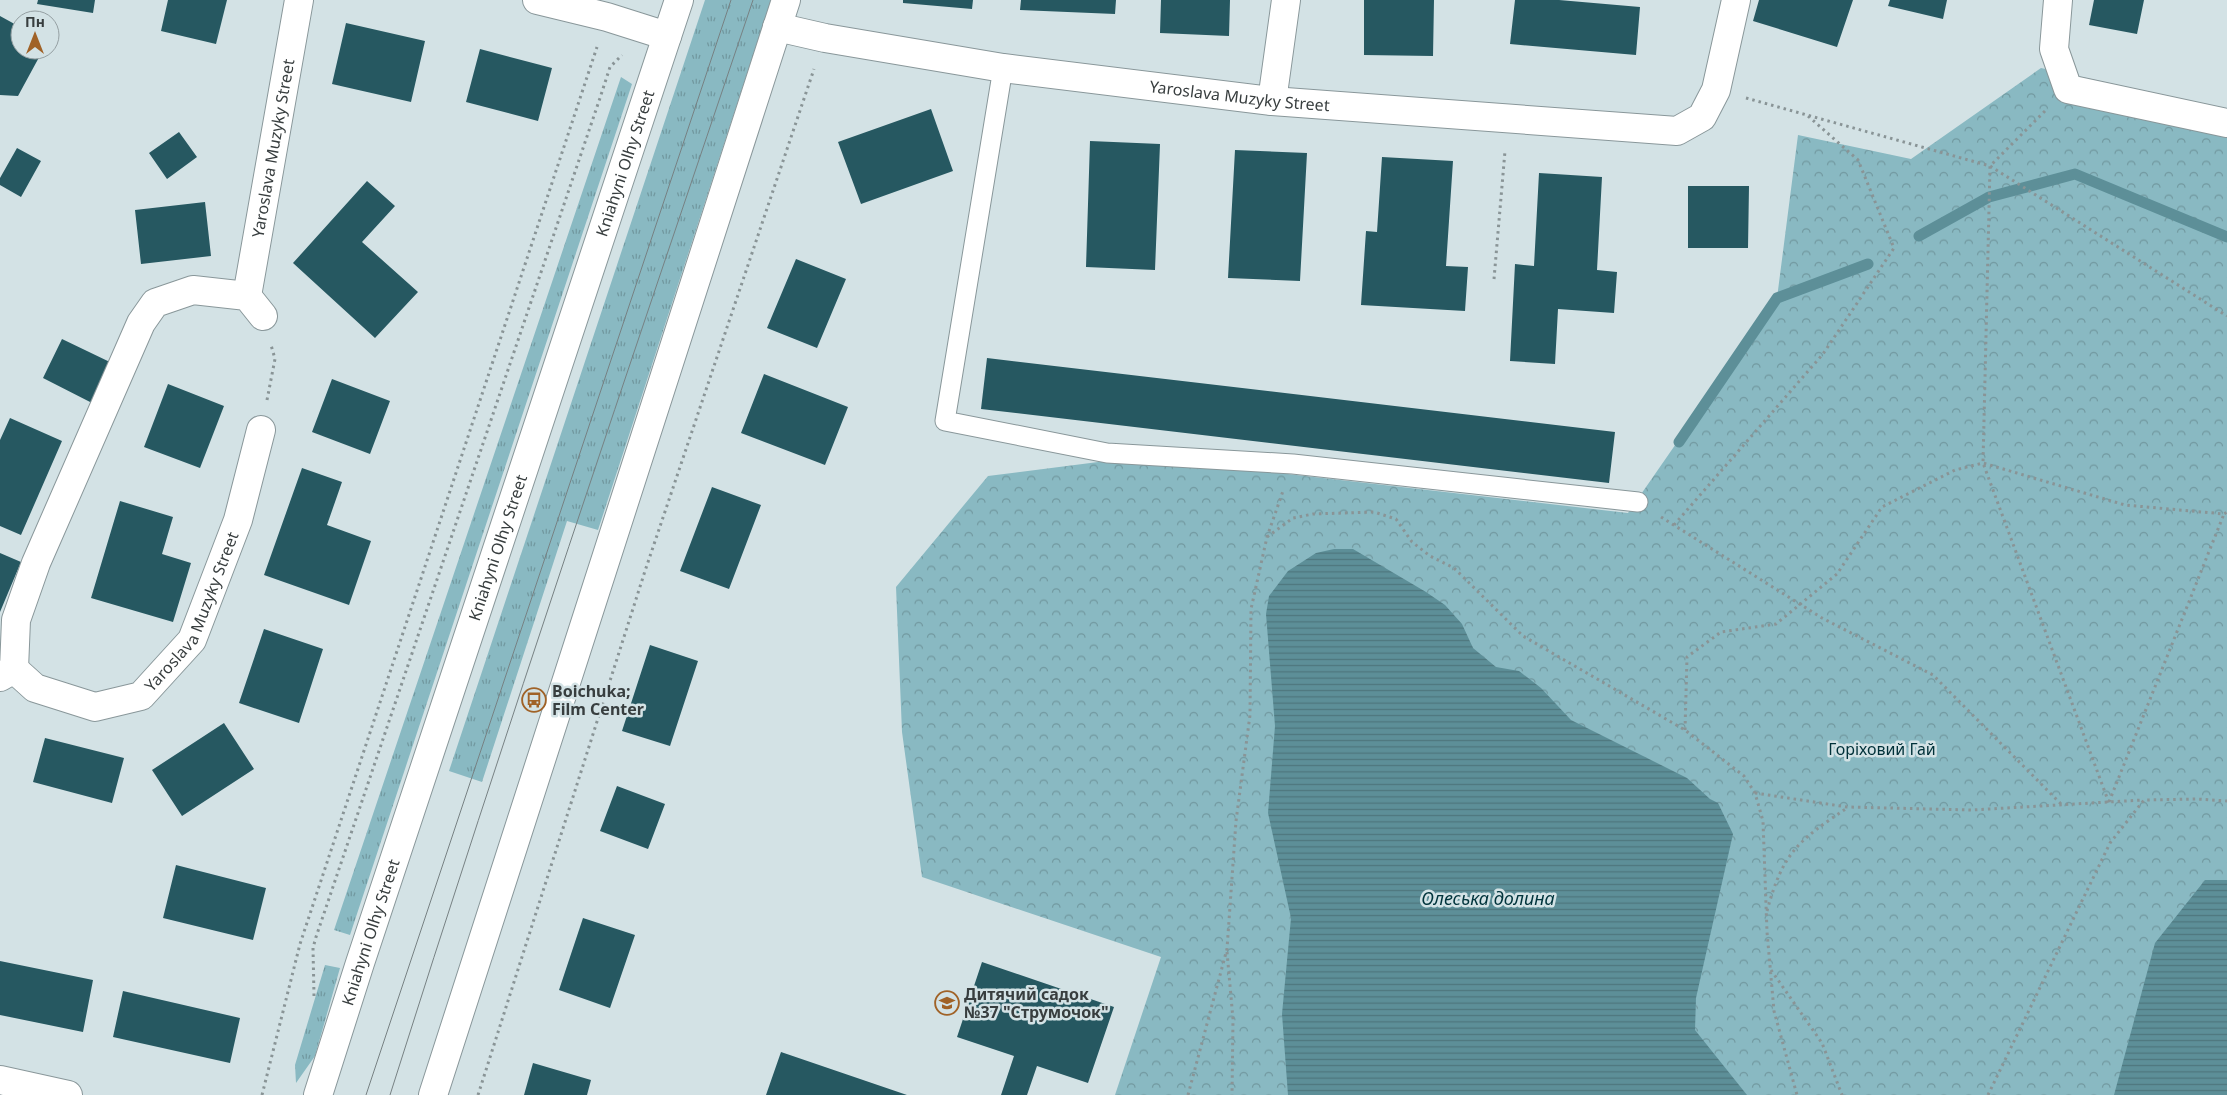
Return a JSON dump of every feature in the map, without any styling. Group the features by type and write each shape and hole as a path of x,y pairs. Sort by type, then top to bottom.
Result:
{"street":[{"name":"Yaroslava Muzyky Street","path":"255,306 299,0"},
{"path":"538,0 607,17 667,36"},
{"name":"Kniahyni Olhy Street","path":"318,1095 679,0"},
{"path":"433,1095 786,0"},
{"path":"1272,101 1286,0"},
{"path":"1716,90 1736,0"},
{"path":"2058,0 2054,49 2068,89 2227,123"},
{"name":"Yaroslava Muzyky Street","path":"777,27 825,38 1003,68 1272,101 1677,130 1702,117 1716,90"},
{"path":"7,673 16,620 36,564 141,323 155,303 193,290 255,306"},
{"name":"Yaroslava Muzyky Street","path":"7,673 35,688 95,707 141,696 192,640 238,520 261,430"},
{"path":"0,1080 68,1095"}],"lane":[{"path":"1003,68 945,421 1107,454 1293,464 1638,502"}],"path":[{"path":"262,1095 300,944 597,46"},
{"path":"314,1005 313,948 316,937 610,67 628,49"},
{"path":"478,1095 645,571 817,62"},
{"path":"2068,89 1990,166 1983,463 2109,803"},
{"path":"1716,90 1990,166 2227,316"},
{"path":"1674,525 1823,354 1894,248 1858,160 1807,115"},
{"path":"1494,280 1507,118"},
{"path":"255,306 275,359 261,430"},
{"path":"1685,730 1687,657 1721,632 1776,624 1837,574 1882,507 1955,470 1983,463 2125,505 2226,513 2109,803"},
{"path":"1232,1095 1233,1019 1227,949 1236,821 1250,715 1251,609 1267,537 1293,464"},
{"path":"1638,502 1822,618 1933,675 2063,806"},
{"path":"1267,537 1293,518 1313,514 1374,512 1396,519 1412,542 1430,556 1454,568 1523,636 1685,730 1744,776 1755,793 1763,821 1766,914 1774,1011 1792,1084 1797,1095"},
{"path":"1755,793 1848,808 1972,810 2144,800 2196,799 2227,801"},
{"path":"1988,1095 2110,843 2144,800"},
{"path":"1766,914 1776,879 1792,850 1815,830 1848,808"},
{"path":"1188,1095 1227,949"},
{"path":"1770,969 1822,1042 1842,1095"}],"green space":[{"path":"705,0 771,0 598,530 567,521 482,782 449,771"},
{"name":"Горіховий Гай","path":"2041,68 2227,109 2227,1095 1115,1095 1161,957 922,877 902,732 896,587 988,476 1106,461 1262,471 1628,513 1777,298 1798,135 1911,159"},
{"path":"621,77 632,84 350,935 334,930"},
{"path":"325,965 340,968 315,1056 296,1083 295,1065"}],"water":[{"name":"Олеська долина","path":"1334,549 1353,549 1426,592 1445,605 1462,624 1473,648 1496,667 1519,671 1541,688 1571,720 1687,778 1710,799 1718,803 1733,834 1696,998 1695,1030 1747,1095 1288,1095 1282,1014 1291,918 1268,813 1275,726 1266,614 1269,596 1288,571 1316,553"},
{"path":"2205,880 2227,880 2227,1095 2114,1095 2155,943"}],"building":[{"path":"38,0 95,0 93,13 37,4"},
{"path":"168,0 227,0 216,44 161,31"},
{"path":"903,0 973,0 972,9 903,3"},
{"path":"1021,0 1116,0 1115,14 1020,10"},
{"path":"1161,0 1230,0 1229,36 1160,33"},
{"path":"1364,0 1434,0 1433,56 1364,55"},
{"path":"1515,0 1559,0 1640,7 1636,55 1510,44"},
{"path":"1759,0 1853,0 1837,47 1753,21"},
{"path":"1890,0 1947,0 1943,19 1888,6"},
{"path":"2094,0 2144,0 2137,34 2089,25"},
{"path":"0,16 10,22 10,60 38,60 18,96 0,95"},
{"path":"346,23 425,41 411,102 332,84"},
{"path":"480,49 552,68 538,121 466,102"},
{"path":"931,109 953,171 861,204 838,142"},
{"path":"179,132 197,157 167,179 149,153"},
{"path":"1090,141 1160,144 1155,270 1086,267"},
{"path":"17,148 41,161 21,197 0,185 0,178"},
{"path":"1235,150 1307,153 1300,281 1228,278"},
{"path":"1382,157 1453,161 1446,266 1468,267 1465,311 1361,305 1366,231 1377,232"},
{"path":"1539,173 1602,177 1597,270 1617,272 1614,313 1558,309 1555,364 1510,361 1515,264 1534,266"},
{"path":"367,181 395,206 362,242 418,292 375,338 293,263"},
{"path":"1688,186 1749,186 1748,248 1688,248"},
{"path":"205,202 211,256 141,264 135,210"},
{"path":"796,259 846,279 817,348 767,328"},
{"path":"62,339 114,364 94,404 43,378"},
{"path":"987,358 1615,432 1609,483 981,409"},
{"path":"764,374 848,407 825,465 741,433"},
{"path":"332,379 390,401 370,454 312,432"},
{"path":"168,384 224,406 200,468 144,447"},
{"path":"10,418 62,441 21,535 0,526 0,440"},
{"path":"302,468 342,482 327,525 371,541 349,605 264,575"},
{"path":"712,487 761,505 729,589 680,571"},
{"path":"120,501 173,517 162,554 191,563 173,622 91,598"},
{"path":"0,553 21,562 0,612"},
{"path":"264,629 323,649 299,723 239,703"},
{"path":"650,645 698,661 670,746 622,731"},
{"path":"224,723 254,769 182,816 152,770"},
{"path":"45,738 124,758 112,803 33,782"},
{"path":"617,786 665,804 648,849 600,831"},
{"path":"176,865 266,888 253,940 163,918"},
{"path":"583,918 635,935 610,1008 559,990"},
{"path":"0,961 93,980 83,1032 0,1015"},
{"path":"982,962 1114,1007 1088,1083 1037,1066 1027,1095 1001,1095 1014,1056 957,1037"},
{"path":"123,991 240,1018 230,1063 113,1037"},
{"path":"781,1052 907,1095 766,1095"},
{"path":"533,1063 591,1080 587,1095 524,1095"}],"waterway":[{"path":"1919,236 1989,197 2075,174 2227,237"},
{"path":"1679,442 1777,298 1868,264"}],"tram line":[{"path":"366,1095 731,0"},
{"path":"390,1095 523,683 753,0"}],"place":[{"name":"Boichuka; Film Center","path":"534,700"},
{"name":"Дитячий садок №37 \"Струмочок\"","path":"947,1003"}]}
